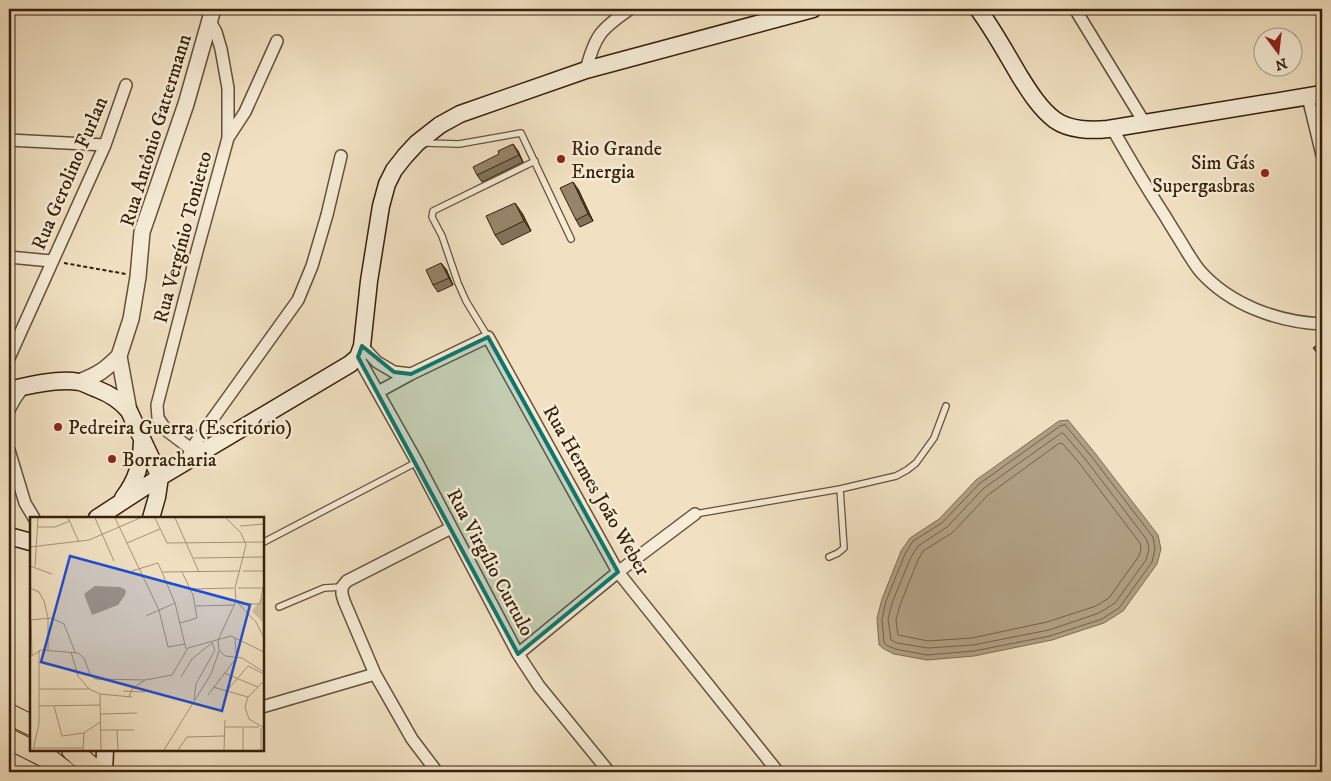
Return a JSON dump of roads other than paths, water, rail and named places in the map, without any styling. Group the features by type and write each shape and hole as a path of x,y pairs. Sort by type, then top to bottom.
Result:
{"highway":[{"path":"9,714 30,724"},
{"path":"9,739 30,750"},
{"path":"33,751 49,759 56,771"},
{"path":"73,751 96,772"}],"main road":[{"path":"99,517 160,478 189,455 350,364 360,352 381,206 387,184 394,170 405,156 417,143 440,125 460,114 586,70 813,9"},
{"path":"978,9 1044,111 1057,121 1077,129 1096,130 1315,96"},
{"path":"17,388 63,381 79,382 110,395 124,404 160,478 151,517"},
{"path":"142,438 161,456 189,455"},
{"path":"119,504 132,486 141,459 142,438"},
{"path":"9,536 30,542"},
{"path":"104,772 109,751"}],"street":[{"path":"586,70 594,43 600,34 608,24 630,9"},
{"path":"1075,9 1144,122"},
{"name":"Rua Vergínio Tonietto","path":"189,455 166,430 158,418 157,405 228,138 228,88 222,49 211,15"},
{"name":"Rua Antônio Gattermann","path":"129,411 119,356 131,319 138,277 142,232 186,104 211,15"},
{"path":"228,138 245,112 277,41"},
{"name":"Rua Gerolino Furlan","path":"9,358 51,261 105,145 126,85"},
{"path":"1315,96 1322,155"},
{"path":"1110,128 1198,270 1232,298 1248,306 1278,316 1308,323 1322,324"},
{"path":"9,140 105,145"},
{"path":"189,455 298,300 312,266 327,215 341,156"},
{"path":"9,257 51,261"},
{"path":"378,392 488,337"},
{"name":"Rua Hermes João Weber","path":"488,337 618,572 778,772"},
{"path":"360,352 394,372 411,374"},
{"name":"Rua Virgílio Curtulo","path":"360,352 378,392 518,654 539,686 609,772"},
{"path":"79,382 107,369 119,356"},
{"path":"9,410 15,399 17,388"},
{"path":"9,450 25,503 33,517"},
{"path":"518,654 618,572 695,514"},
{"path":"437,772 412,739 375,674 344,601 342,587 347,581 451,528"},
{"path":"264,706 375,674"}],"lane":[{"path":"417,143 459,144 521,133 571,239"},
{"path":"488,337 466,301 458,283 442,236 432,217 433,211 535,161"},
{"path":"695,514 896,476 916,463 934,438 946,406"},
{"path":"264,542 417,462"},
{"path":"829,556 838,554 844,548 840,488"},
{"path":"279,607 324,588 342,587"}],"water":[{"path":"1068,420 1158,535 1161,549 1157,564 1123,611 1104,623 1052,640 974,656 927,660 894,654 879,645 877,618 882,599 901,551 910,538 939,519 976,480 1059,421"}],"place":[{"name":"Rio Grande Energia","path":"561,159"},
{"name":"Sim Gás Supergasbras","path":"1265,173"},
{"name":"Pedreira Guerra (Escritório)","path":"58,427"},
{"name":"Borracharia","path":"112,459"}]}
